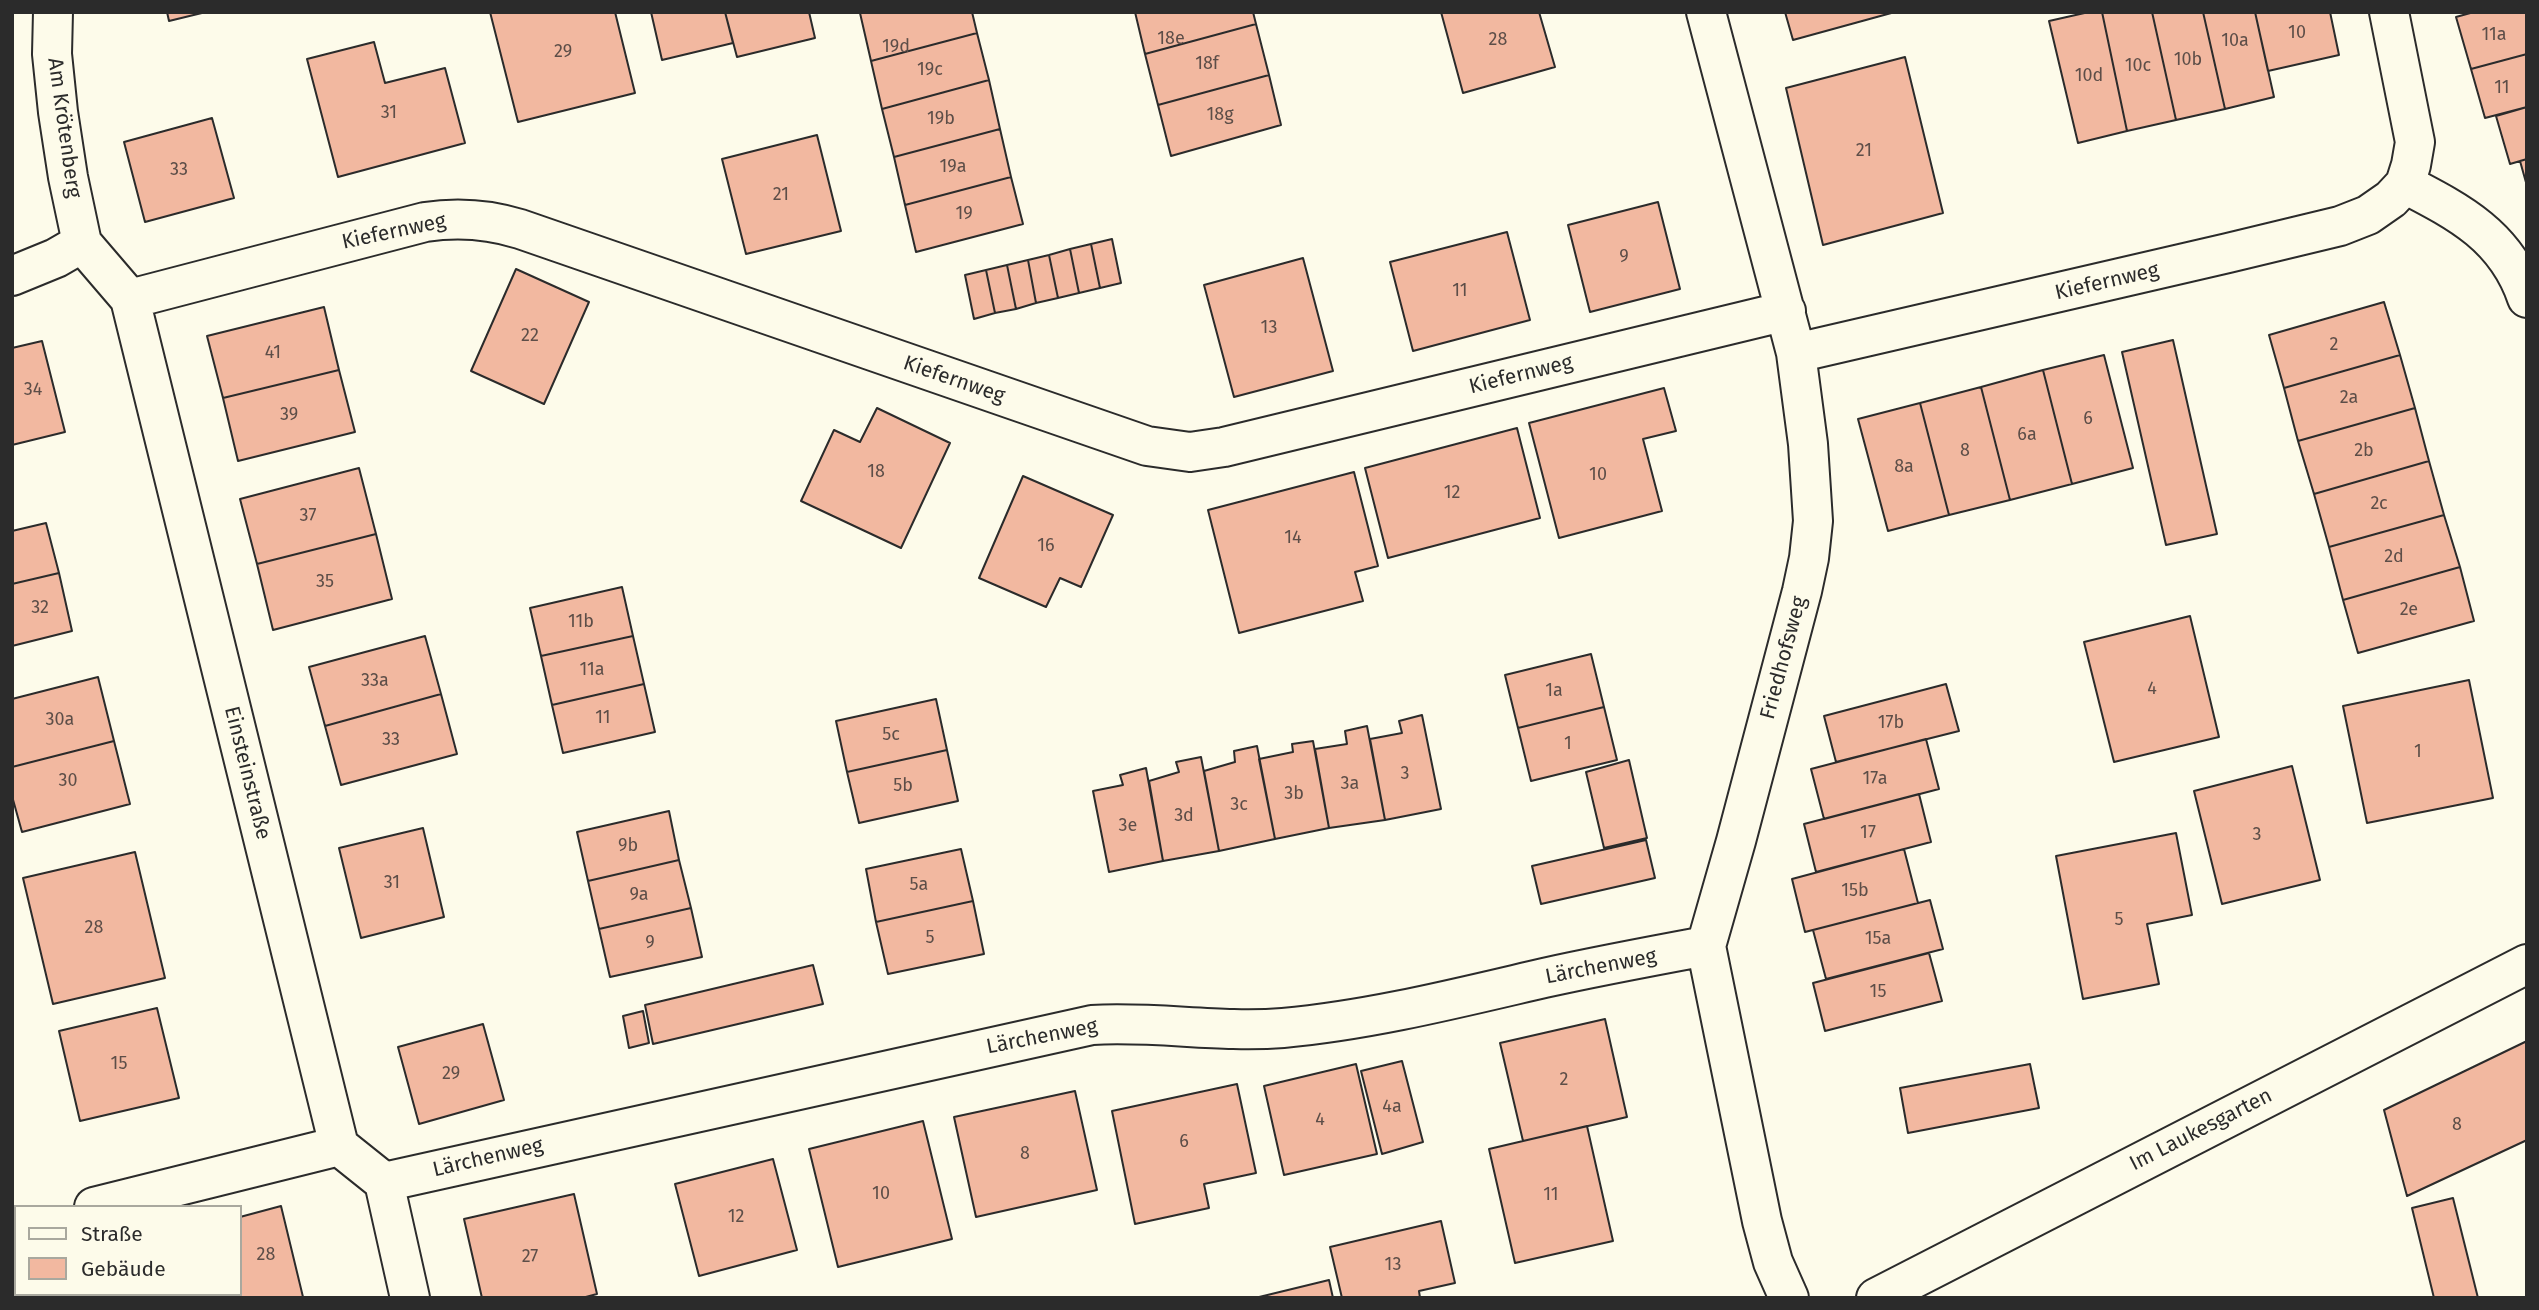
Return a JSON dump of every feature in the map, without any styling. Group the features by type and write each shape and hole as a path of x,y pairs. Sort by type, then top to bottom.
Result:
{"street":[{"name":"Am Krötenberg","path":"53,12 52,54 58,111 82,243"},
{"name":"Friedhofsweg","path":"1706,12 1796,353 1812,481 1813,521 1809,558 1737,841 1706,946 1762,1221 1773,1262 1788,1298"},
{"path":"2389,12 2415,142 2405,184 2458,211 2481,230 2506,258 2521,282 2527,299"},
{"name":"Kiefernweg","path":"1796,353 2340,226 2368,215 2391,199 2405,184"},
{"name":"Kiefernweg","path":"130,299 425,222 479,220 520,229 1147,446 1190,452 1224,447 1786,311"},
{"path":"12,276 56,258 82,243"},
{"name":"Einsteinstraße","path":"82,243 130,299 339,1146"},
{"name":"Lärchenweg","path":"384,1182 1092,1025 1123,1023 1230,1029 1324,1024 1706,946"},
{"name":"Im Laukesgarten","path":"1876,1298 2527,964"},
{"path":"102,1205 339,1146 384,1182 410,1298"}],"building":[{"path":"167,12 206,12 169,21"},
{"path":"490,12 615,12 635,93 518,122"},
{"path":"651,12 725,12 733,43 662,60"},
{"path":"725,12 809,12 815,38 737,57"},
{"path":"972,12 977,33 871,61 860,13"},
{"path":"1135,12 1253,12 1256,24 1145,54"},
{"path":"1441,12 1539,12 1555,67 1463,93"},
{"path":"1785,12 1895,12 1793,40"},
{"path":"2089,12 2102,12 2127,131 2078,143 2049,21"},
{"path":"2102,12 2152,12 2176,120 2127,131"},
{"path":"2152,12 2203,12 2225,109 2176,120"},
{"path":"2203,12 2255,12 2274,97 2225,109"},
{"path":"2255,12 2330,12 2339,55 2268,71"},
{"path":"2474,12 2527,12 2527,54 2471,69 2456,17"},
{"path":"1256,24 1269,75 1158,105 1145,54"},
{"path":"977,33 989,80 882,109 871,61"},
{"path":"374,42 385,83 445,68 465,143 338,177 307,59"},
{"path":"2527,54 2527,107 2485,118 2471,69"},
{"path":"1905,57 1943,213 1823,245 1786,88"},
{"path":"1269,75 1281,125 1171,156 1158,105"},
{"path":"989,80 1000,129 894,157 882,109"},
{"path":"2527,107 2527,159 2510,164 2496,116"},
{"path":"212,118 234,198 145,222 124,142"},
{"path":"1000,129 1011,177 905,205 894,157"},
{"path":"817,135 841,231 746,254 722,159"},
{"path":"2527,159 2527,186 2520,161"},
{"path":"1011,177 1023,224 916,252 905,205"},
{"path":"1658,202 1680,289 1590,312 1568,225"},
{"path":"1507,232 1530,320 1413,351 1390,262"},
{"path":"1112,239 1121,283 1100,288 1091,244"},
{"path":"1091,244 1100,288 1079,293 1070,249"},
{"path":"1070,249 1079,293 1058,298 1049,255"},
{"path":"1049,255 1058,298 1036,303 1028,260"},
{"path":"1303,258 1333,371 1234,397 1204,285"},
{"path":"1028,260 1036,303 1016,309 1007,265"},
{"path":"1007,265 1016,309 995,313 986,270"},
{"path":"516,269 589,302 544,404 471,371"},
{"path":"986,270 995,313 974,319 965,275"},
{"path":"2384,302 2400,355 2284,388 2269,335"},
{"path":"324,307 339,370 223,398 207,336"},
{"path":"2173,340 2217,534 2166,545 2122,352"},
{"path":"42,341 65,432 12,445 12,348"},
{"path":"2104,355 2133,468 2072,484 2043,370"},
{"path":"2400,355 2415,408 2298,441 2284,388"},
{"path":"339,370 355,432 238,461 223,398"},
{"path":"2043,370 2072,484 2010,500 1981,387"},
{"path":"1981,387 2010,500 1949,515 1920,403"},
{"path":"1664,388 1676,431 1643,439 1662,511 1559,538 1529,423"},
{"path":"1920,403 1949,515 1888,531 1858,419"},
{"path":"877,408 950,443 901,548 801,501 834,430 860,442"},
{"path":"2415,408 2429,461 2314,494 2298,441"},
{"path":"1517,428 1540,518 1388,558 1365,468"},
{"path":"2429,461 2444,515 2329,547 2314,494"},
{"path":"359,468 376,534 257,564 240,499"},
{"path":"1354,472 1378,566 1355,572 1363,601 1239,633 1208,510"},
{"path":"1023,476 1113,515 1081,587 1060,578 1046,607 979,578"},
{"path":"2444,515 2460,567 2343,600 2329,547"},
{"path":"46,523 59,573 12,584 12,531"},
{"path":"376,534 392,599 273,630 257,564"},
{"path":"2460,567 2474,621 2358,653 2343,600"},
{"path":"59,573 72,631 12,646 12,584"},
{"path":"622,587 633,636 541,656 530,608"},
{"path":"2190,616 2219,737 2114,762 2084,642"},
{"path":"425,636 441,694 325,726 309,667"},
{"path":"633,636 644,684 552,705 541,656"},
{"path":"1591,654 1604,707 1518,728 1505,675"},
{"path":"98,677 114,741 12,767 12,699"},
{"path":"2469,680 2493,798 2367,823 2343,706"},
{"path":"644,684 655,732 563,753 552,705"},
{"path":"1946,684 1959,731 1836,762 1824,716"},
{"path":"441,694 457,754 341,785 325,726"},
{"path":"936,699 947,750 847,772 836,721"},
{"path":"1604,707 1617,760 1531,781 1518,728"},
{"path":"1422,715 1441,809 1385,820 1370,739 1402,733 1399,721"},
{"path":"1367,726 1385,820 1329,828 1315,749 1347,744 1345,731"},
{"path":"1926,739 1939,789 1824,819 1811,769"},
{"path":"114,741 130,804 22,832 12,796 12,767"},
{"path":"1313,741 1329,828 1275,839 1259,759 1293,752 1292,744"},
{"path":"1257,746 1275,839 1219,851 1204,771 1235,762 1234,751"},
{"path":"947,750 958,801 859,823 847,772"},
{"path":"1201,757 1219,851 1163,861 1149,781 1179,772 1176,762"},
{"path":"1629,760 1647,838 1604,848 1586,772"},
{"path":"2292,766 2320,880 2222,904 2194,791"},
{"path":"1146,768 1163,861 1109,872 1093,791 1123,785 1120,775"},
{"path":"1919,794 1931,842 1816,872 1804,824"},
{"path":"669,811 679,860 588,881 577,832"},
{"path":"423,828 444,917 361,938 339,848"},
{"path":"2176,833 2192,915 2147,924 2159,984 2083,999 2056,856"},
{"path":"1646,840 1655,878 1541,904 1532,866"},
{"path":"961,849 973,901 876,922 866,869"},
{"path":"1904,849 1918,903 1805,932 1792,879"},
{"path":"135,852 165,978 53,1004 23,878"},
{"path":"679,860 691,908 599,929 588,881"},
{"path":"1930,900 1943,949 1826,979 1813,930"},
{"path":"973,901 984,954 888,974 876,922"},
{"path":"691,908 702,957 610,977 599,929"},
{"path":"1929,953 1942,1001 1825,1031 1813,983"},
{"path":"813,965 823,1004 653,1044 645,1005"},
{"path":"157,1008 179,1098 80,1121 59,1031"},
{"path":"643,1011 649,1043 629,1048 623,1016"},
{"path":"1605,1019 1627,1117 1523,1141 1500,1043"},
{"path":"483,1024 504,1100 419,1124 398,1047"},
{"path":"2527,1041 2527,1140 2407,1196 2384,1110"},
{"path":"1402,1061 1423,1142 1382,1154 1361,1071"},
{"path":"1356,1064 1377,1154 1284,1175 1264,1086"},
{"path":"2030,1064 2039,1108 1908,1133 1900,1088"},
{"path":"1237,1084 1256,1173 1204,1184 1209,1208 1135,1224 1112,1111"},
{"path":"1075,1091 1097,1190 976,1217 954,1117"},
{"path":"923,1121 952,1239 838,1267 809,1149"},
{"path":"1587,1126 1613,1241 1515,1263 1489,1149"},
{"path":"773,1159 797,1250 699,1276 675,1184"},
{"path":"574,1194 597,1294 582,1298 482,1298 464,1219"},
{"path":"2453,1198 2478,1298 2434,1298 2412,1208"},
{"path":"281,1206 303,1297 131,1298 242,1296 242,1216"},
{"path":"1441,1221 1455,1283 1419,1291 1420,1298 1342,1298 1330,1247"},
{"path":"1329,1280 1333,1298 1255,1298"}]}
